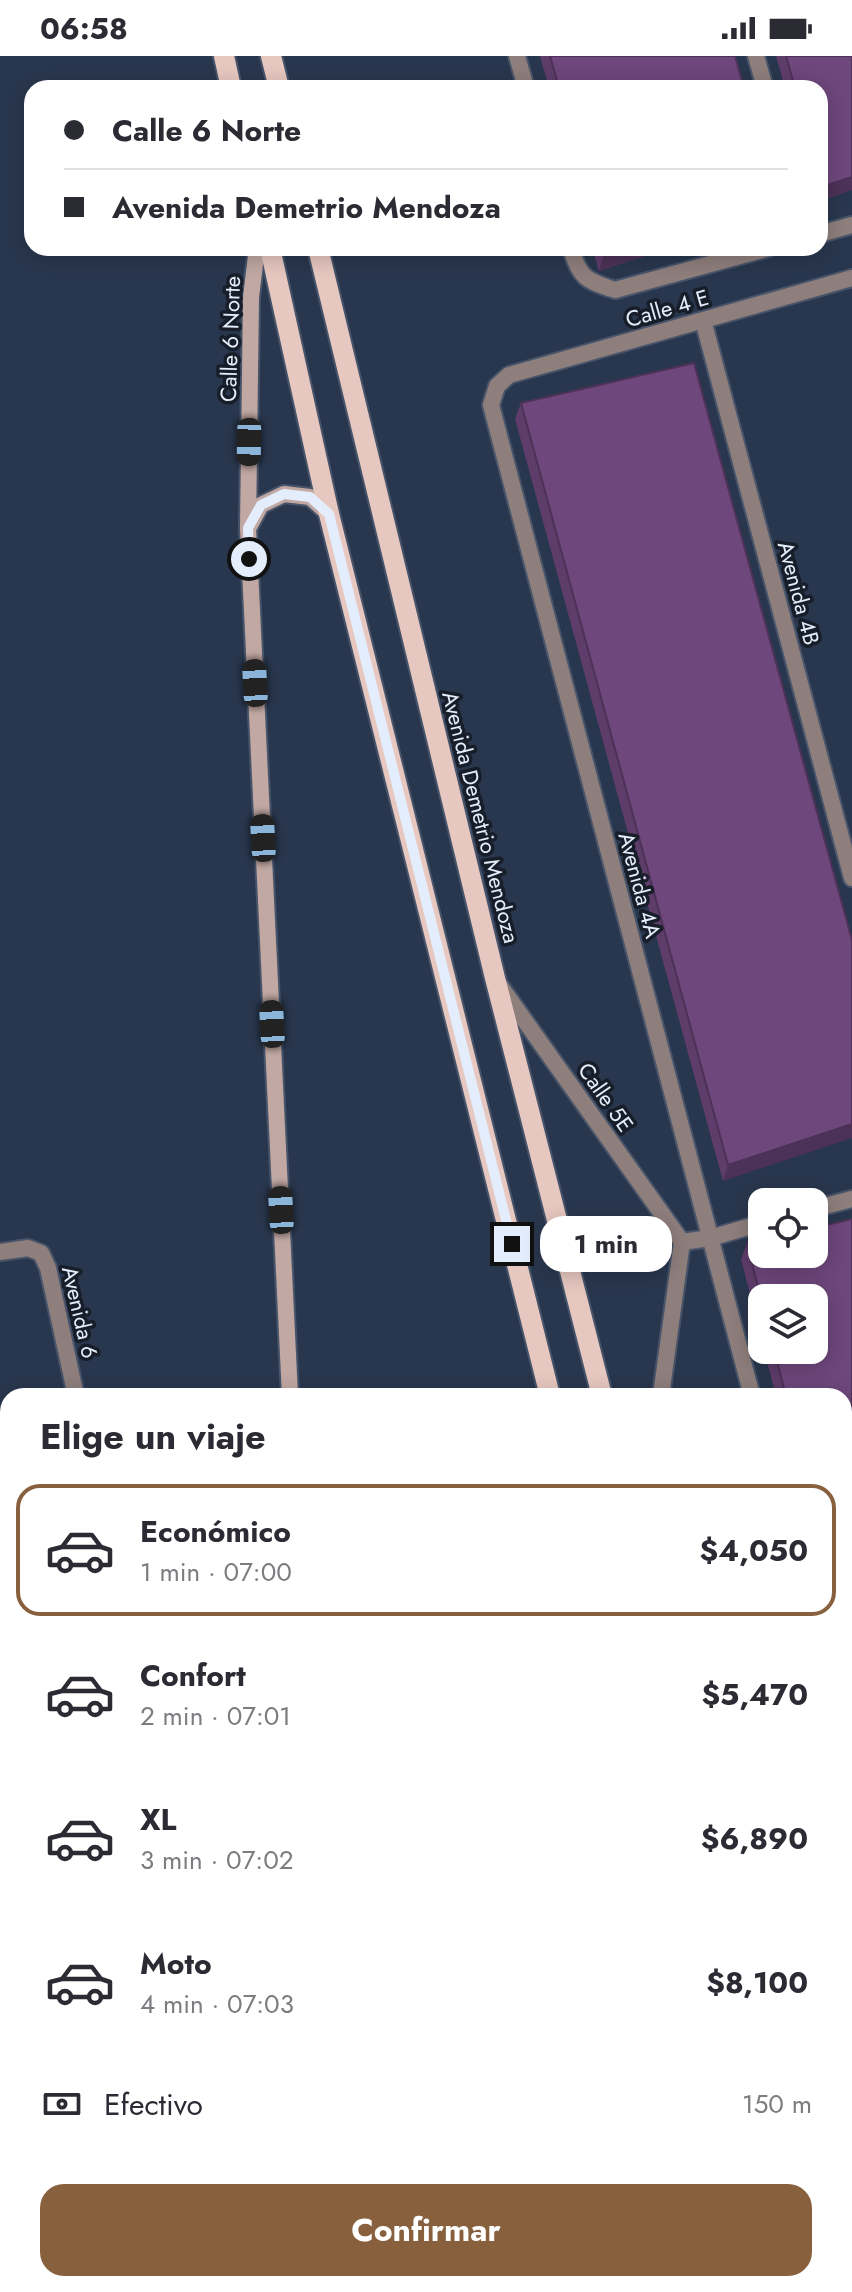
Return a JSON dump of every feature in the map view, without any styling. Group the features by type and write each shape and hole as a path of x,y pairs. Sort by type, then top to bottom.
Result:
{"main road":[{"path":"224,56 229,80"},
{"path":"271,56 277,80"},
{"path":"272,256 329,514 548,1388"},
{"name":"Avenida Demetrio Mendoza","path":"320,256 495,978 600,1388"}],"street":[{"path":"517,56 524,80"},
{"path":"756,56 763,80"},
{"path":"828,232 852,225"},
{"name":"Calle 6 Norte","path":"256,256 251,297 248,528 290,1388"},
{"path":"573,256 577,270 592,283 615,290 740,256"},
{"name":"Calle 4 E","path":"497,386 509,375 852,278"},
{"name":"Avenida 4B","path":"703,320 852,878"},
{"name":"Avenida 4A","path":"497,386 491,405 750,1388"},
{"path":"248,528 261,505 284,494 310,497 329,514"},
{"name":"Calle 5E","path":"495,978 682,1242"},
{"path":"828,1205 852,1199"},
{"path":"662,1388 682,1242 748,1227"},
{"name":"Avenida 6","path":"0,1252 28,1248 41,1253 48,1268 74,1388"}],"building":[{"path":"550,56 735,56 742,80 557,80"},
{"path":"786,56 852,56 852,177 828,185 828,80 793,80"},
{"path":"694,363 852,940 852,1124 728,1165 521,403"},
{"path":"852,1219 852,1388 784,1388 778,1364 828,1364 828,1284 757,1284 753,1268 828,1268 828,1225"}],"route":[{"path":"249,559 248,528 261,505 284,494 310,497 329,514 512,1244"}]}
